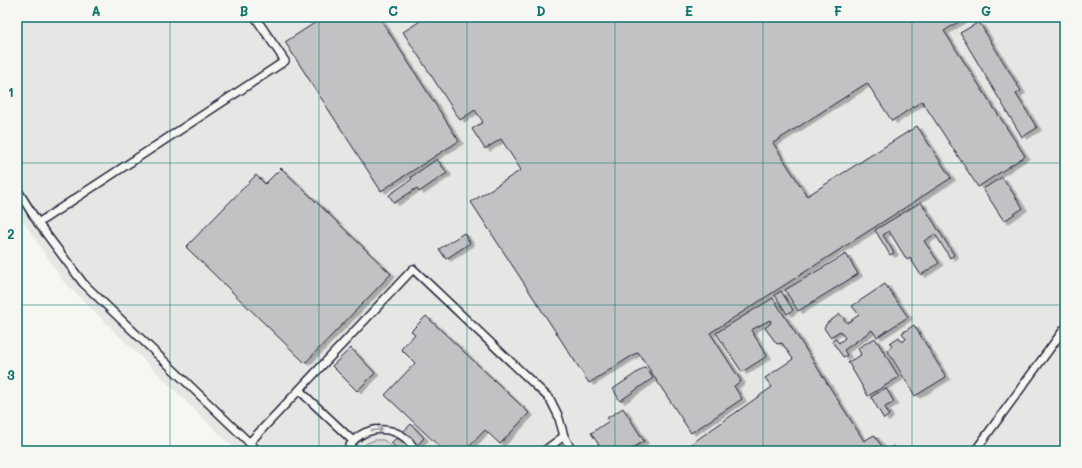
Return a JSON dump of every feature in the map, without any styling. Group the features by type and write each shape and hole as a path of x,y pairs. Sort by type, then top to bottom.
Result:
{"lane":[{"path":"38,223 285,61 254,17"},
{"path":"17,189 38,223 83,283 258,451"},
{"path":"249,443 413,269 550,399 558,415 564,436 572,451"},
{"path":"975,451 1065,328"},
{"path":"299,390 353,442"},
{"path":"347,451 349,446 358,437 369,431 381,429 394,431 405,437 416,451"},
{"path":"544,451 564,436"}],"shaded area":[{"path":"17,17 1065,17 1065,451 237,451 64,282 17,212"},
{"path":"375,440 384,440 396,451 358,451 367,443"}],"building":[{"path":"324,17 379,17 459,141 381,191 285,42"},
{"path":"425,17 966,17 944,31 1025,156 978,187 922,101 892,121 867,83 773,143 807,196 917,126 951,178 710,333 741,381 734,386 742,399 691,433 638,352 589,383 471,202 521,170 501,139 485,149 472,129 483,122 475,110 460,120 403,32"},
{"path":"979,22 1021,91 1016,94 1037,128 1022,137 960,33"},
{"path":"437,159 447,173 419,192 417,188 394,203 389,195"},
{"path":"281,168 391,274 305,363 186,247 256,175 265,184"},
{"path":"1002,177 1023,208 1004,221 983,189"},
{"path":"921,202 954,255 950,258 935,234 924,241 939,263 921,275 910,258 907,260 889,231 883,235 894,253 890,255 875,230"},
{"path":"464,233 470,243 446,259 439,249"},
{"path":"846,254 858,274 798,311 785,290"},
{"path":"885,284 908,317 877,337 872,330 844,350 847,355 843,357 832,341 836,339 839,343 845,338 840,331 830,337 824,328 827,323 840,314 847,323 859,315 852,306"},
{"path":"781,291 793,310 787,314 775,295"},
{"path":"773,298 864,441 874,435 885,451 681,451 772,387 765,378 793,359 782,343 777,344 765,328 771,323 770,320 751,330 767,356 742,372 716,333"},
{"path":"426,316 529,413 500,444 485,430 465,451 444,451 385,395 415,363 401,349 415,334 411,331"},
{"path":"914,325 946,377 915,396 887,350 892,346 890,343 899,337 902,342 906,339 902,333"},
{"path":"875,338 899,377 868,396 848,362 861,355 858,348"},
{"path":"351,348 375,373 357,391 332,366"},
{"path":"645,367 653,378 620,401 613,389"},
{"path":"886,388 894,402 885,407 889,415 884,419 871,397"},
{"path":"623,408 644,441 628,451 603,451 591,433 609,421 607,418"},
{"path":"411,424 424,438 412,451 399,451 391,443"},
{"path":"894,446 896,451 885,451"}]}
